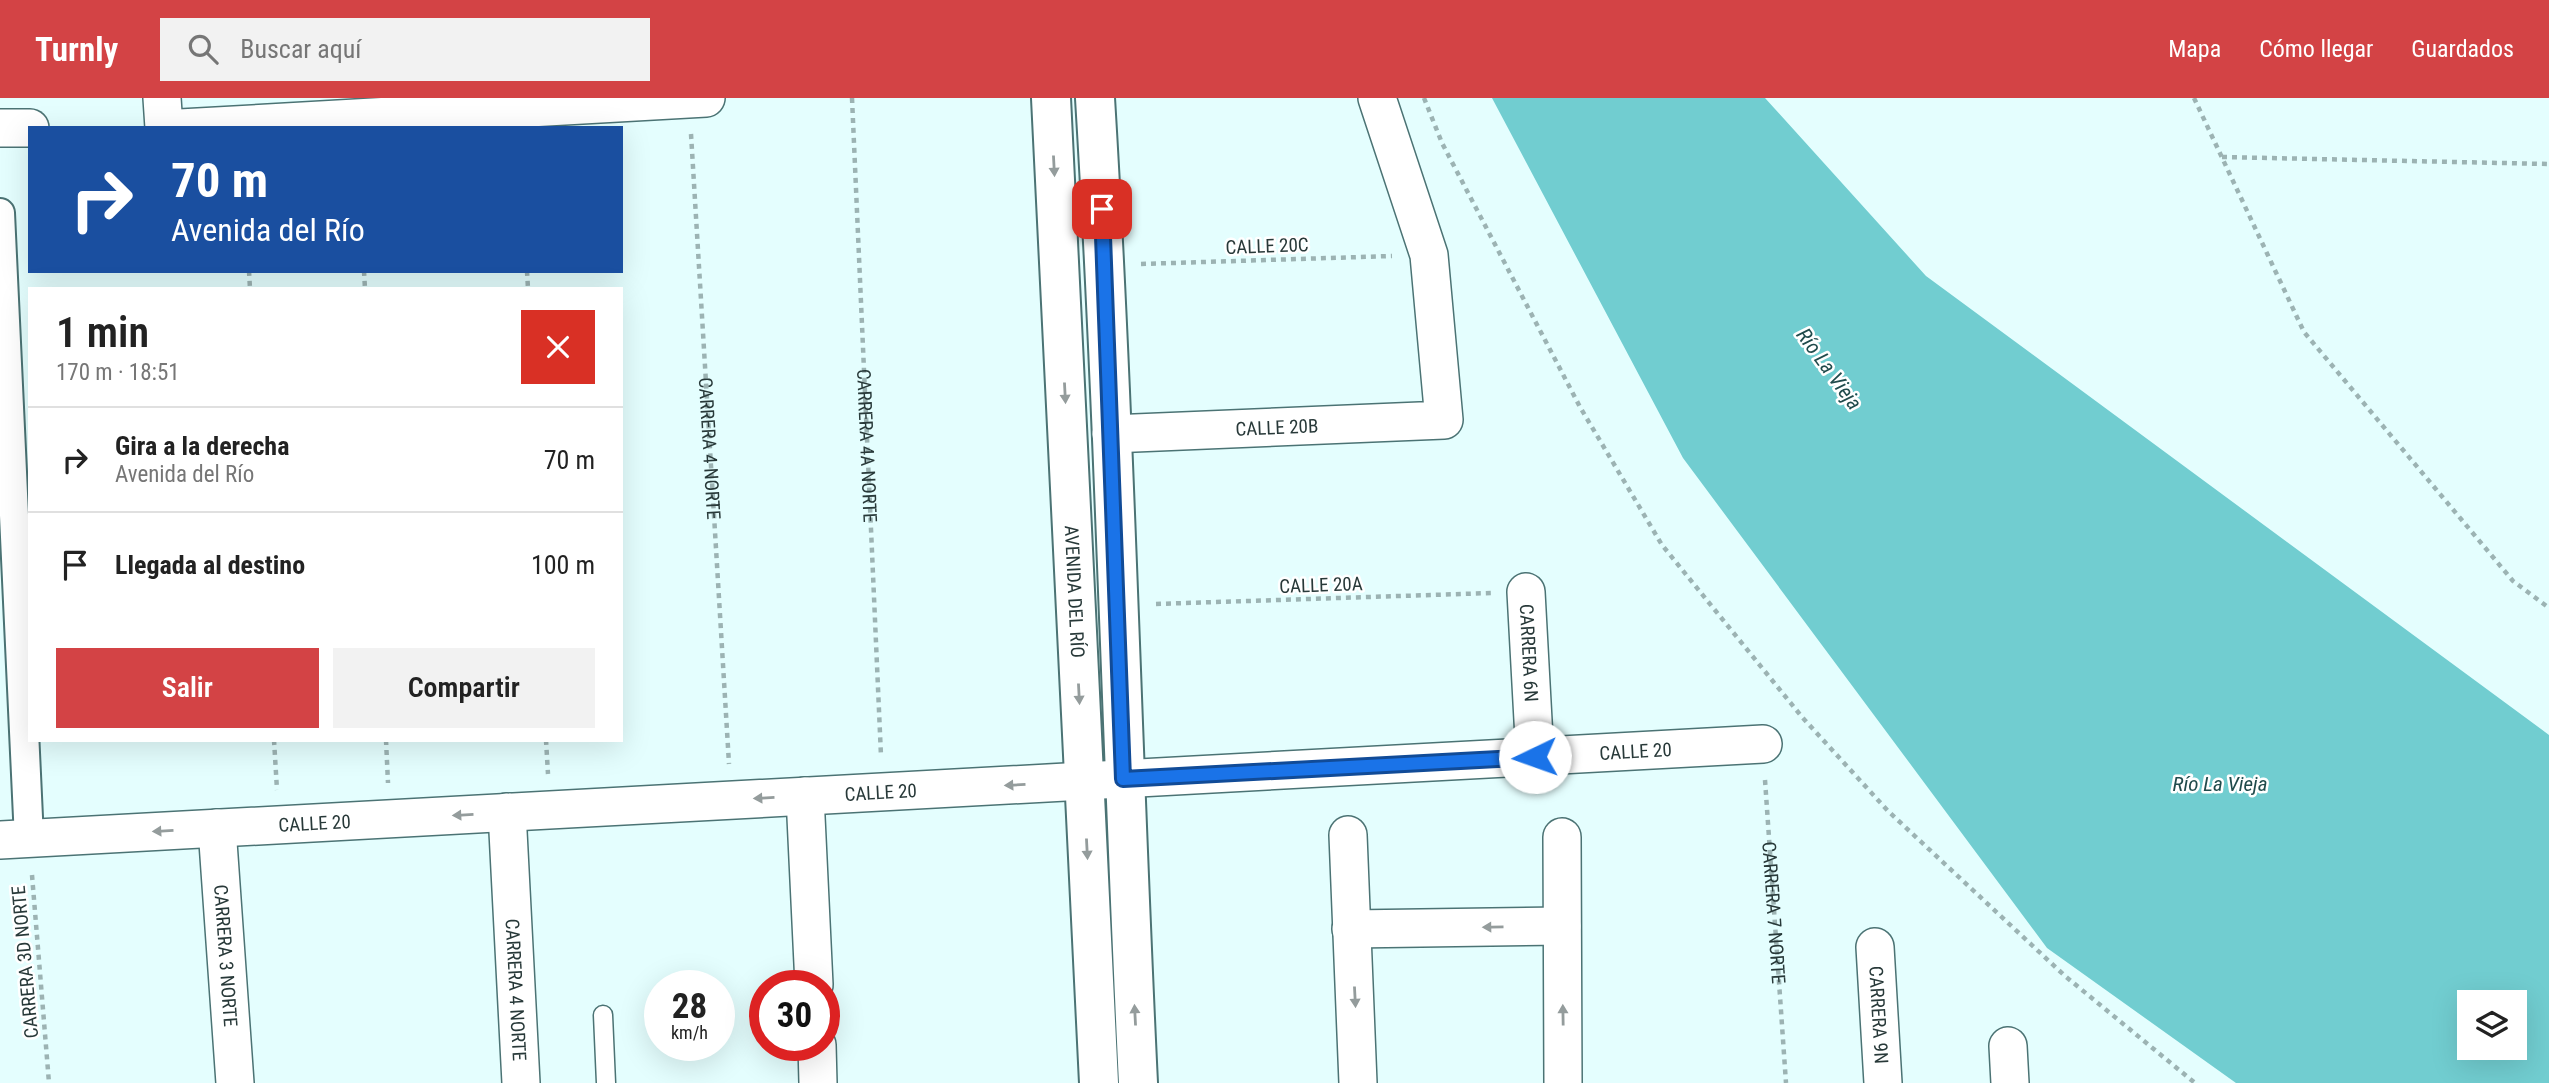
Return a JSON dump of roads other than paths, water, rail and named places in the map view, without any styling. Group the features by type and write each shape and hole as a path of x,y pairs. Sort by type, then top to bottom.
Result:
{"street":[{"path":"162,98 164,126"},
{"name":"AVENIDA DEL RÍO","path":"1051,98 1099,1083"},
{"path":"1095,98 1106,265 1123,779 1138,1083"},
{"name":"CALLE 20B","path":"1111,434 1444,420 1429,255 1377,98"},
{"path":"196,126 343,108 698,99"},
{"path":"0,128 28,128"},
{"path":"0,213 15,840"},
{"name":"CARRERA 6N","path":"1526,592 1535,757"},
{"name":"CALLE 20","path":"15,840 1763,744"},
{"path":"805,796 813,970"},
{"name":"CARRERA 4 NORTE","path":"507,812 522,1083"},
{"name":"CARRERA 3 NORTE","path":"217,828 235,1083"},
{"path":"1348,835 1358,1083"},
{"path":"1562,837 1563,1083"},
{"path":"1352,929 1562,926"},
{"name":"CARRERA 9N","path":"1875,947 1883,1083"},
{"path":"2008,1046 2010,1083"},
{"path":"817,1061 818,1083"}],"lane":[{"path":"603,1015 606,1083"}],"water":[{"name":"Río La Vieja","path":"1492,98 1765,98 1926,276 2549,735 2549,1083 2236,1083 2047,948 1683,458"}]}
